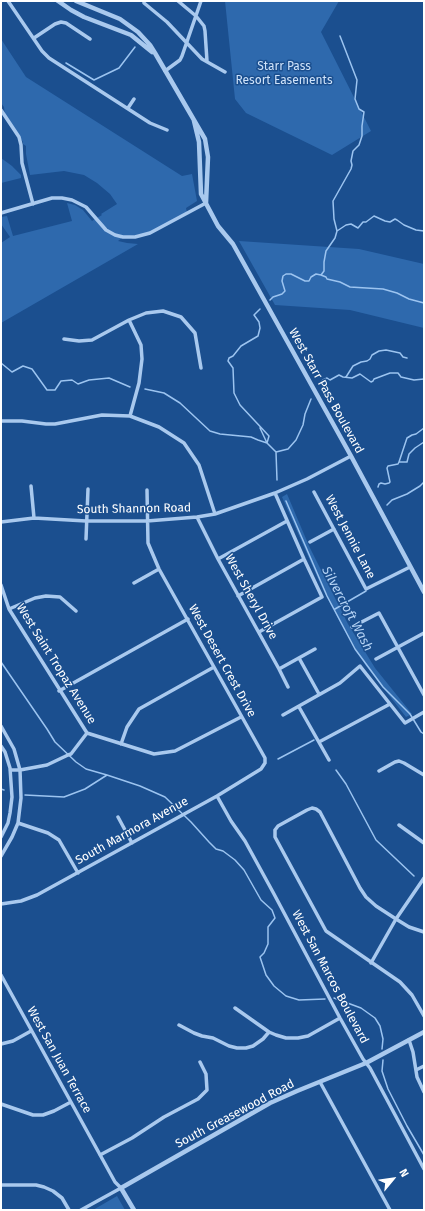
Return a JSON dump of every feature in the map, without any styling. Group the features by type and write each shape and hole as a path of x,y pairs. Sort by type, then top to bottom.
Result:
{"street":[{"path":"8,1 49,58 150,123 167,130"},
{"name":"West Starr Pass Boulevard","path":"58,1 84,17 131,35 159,59"},
{"name":"West Starr Pass Boulevard","path":"76,1 120,19 138,32 150,45 205,139 208,157 206,202"},
{"path":"144,1 144,3 166,22 202,58 225,72"},
{"path":"178,1 196,16 204,26 206,31 207,61"},
{"path":"165,71 180,60 202,1"},
{"path":"34,38 55,24 61,22 66,23 90,39"},
{"path":"128,108 134,99"},
{"path":"1,110 19,137 23,169 33,204"},
{"name":"West Starr Pass Boulevard","path":"194,121 199,142 201,194 218,226 233,244 351,456 424,592"},
{"path":"1,213 52,198 72,200 86,207 106,230 115,235 126,238 149,234 206,202"},
{"path":"64,339 79,341 92,340 129,320 146,313 163,311 182,317 195,333 201,368"},
{"path":"129,320 142,345 139,383 130,416"},
{"path":"1,421 55,424 102,415 130,416 159,427 184,443 199,465 215,514"},
{"name":"South Shannon Road","path":"1,522 34,518 86,521 147,521 215,514 275,493 308,479 351,456"},
{"path":"31,486 34,518"},
{"path":"86,539 88,489"},
{"name":"West Desert Crest Drive","path":"147,490 148,543 160,569 265,758 265,763"},
{"name":"West Jennie Lane","path":"314,492 366,590 410,567"},
{"path":"259,632 322,597 275,493"},
{"name":"West Sheryl Drive","path":"197,517 218,559 288,686"},
{"path":"218,559 287,521"},
{"path":"310,542 334,529"},
{"path":"238,596 304,559"},
{"path":"134,583 160,569"},
{"name":"West Saint Tropaz Avenue","path":"1,586 9,610 87,733 154,754 175,752 241,716"},
{"path":"9,610 35,598 46,596 60,597 76,611"},
{"path":"352,627 379,613 424,695"},
{"path":"59,691 188,619"},
{"path":"376,659 424,633"},
{"path":"279,668 315,649"},
{"path":"299,658 319,694"},
{"path":"283,715 340,683 360,666 405,723 424,712"},
{"path":"121,744 127,727 139,709 214,667"},
{"path":"319,742 390,704"},
{"path":"299,706 329,760"},
{"path":"1,726 14,749 20,770 21,798 18,823 1,856"},
{"path":"10,770 20,770 47,765 71,754 87,733"},
{"path":"1,746 5,752 10,770 12,797 8,823 1,837"},
{"path":"379,771 399,760 424,775"},
{"path":"265,763 270,765"},
{"name":"South Marmora Avenue","path":"1,904 9,904 37,895 217,796 262,769 265,763"},
{"name":"West San Marcos Boulevard","path":"217,796 231,821 245,841 340,1018 424,1169"},
{"path":"424,932 409,927 376,906 366,897 317,807 307,810 273,830 275,837 326,931 400,982 412,995 424,1016"},
{"path":"118,817 132,843"},
{"path":"18,823 48,833 59,840 78,873"},
{"path":"399,825 424,842"},
{"path":"371,963 396,919 424,878"},
{"name":"West San Juan Terrace","path":"1,975 115,1182 121,1188"},
{"path":"235,1008 268,1032 286,1038 308,1036 340,1018"},
{"path":"179,1025 194,1033 213,1038 229,1046 237,1048 253,1046 263,1039 268,1032"},
{"path":"1,1044 13,1041 31,1031"},
{"name":"South Greasewood Road","path":"81,1210 270,1103 366,1063 424,1032"},
{"path":"410,1040 417,1077 424,1092"},
{"path":"100,1155 132,1138 164,1117 198,1099 207,1090 206,1074 200,1062"},
{"path":"416,1070 424,1066"},
{"path":"320,1082 390,1210"},
{"path":"1,1104 33,1115 44,1115 71,1102"},
{"path":"1,1185 36,1185 44,1187 62,1198 69,1210"},
{"path":"121,1188 134,1210"}],"green space":[{"name":"Starr Pass Resort Easements","path":"225,1 339,1 321,32 371,131 332,155 246,113 235,99"},
{"path":"1,39 26,77 182,176 192,174 197,201 186,208 187,213 150,233 123,237 118,241 138,244 1,323 1,243 10,237 1,224 1,217 7,216 13,236 72,221 67,203 75,205 83,210 92,221 117,204 110,194 97,183 84,175 64,171 30,175 26,146 23,144 5,116 4,107 1,103"},
{"path":"1,158 21,175 21,178 1,183"},
{"path":"239,241 359,249 424,264 424,328 350,310 275,305"},
{"path":"287,494 309,546 348,624 375,668 412,714 406,717 366,666 344,630 323,590 282,497"},
{"path":"117,1196 125,1210 93,1210"}],"waterway":[{"path":"270,300 285,291 282,281 283,276 286,274 291,274 305,281 309,281 311,277 316,274 321,275 324,271 326,251 335,238 337,231 334,219 333,201 351,169 353,151 359,145 362,136 364,112 359,109 355,99 357,80 340,36"},
{"path":"66,63 94,80 119,68 135,47"},
{"path":"337,231 346,225 351,224 358,228 363,222 366,222 374,216 390,222 395,219 416,230 424,231"},
{"path":"321,275 327,279 340,282 350,287 383,289 424,303"},
{"path":"260,309 254,315 259,322 260,328 258,336 241,346 233,356 229,358 228,361 233,368 234,393 240,405 269,436 267,443"},
{"path":"346,377 353,366 367,361 372,355 379,351 386,350 400,353 403,357 407,358"},
{"name":"Silvercroft Wash","path":"1,363 12,372 23,366 32,369 47,390 55,390 61,381 72,380 78,384 89,380 109,378 130,387"},
{"path":"320,383 327,378 330,380 339,375 352,378 360,374 371,382 374,379 390,373 398,373 401,377 414,380 424,379"},
{"name":"Silvercroft Wash","path":"145,389 164,393 180,403 210,431 220,434 251,437 267,443 276,452 277,480"},
{"path":"276,452 288,449 296,440 303,425 305,414 311,399"},
{"path":"260,428 267,443"},
{"path":"399,462 407,438 424,428"},
{"path":"378,487 381,483 385,484 390,482 387,468 388,466 398,464 399,462 407,462 409,454 424,442"},
{"path":"387,505 392,500 407,494 424,482"},
{"name":"Silvercroft Wash","path":"286,501 327,596 355,649 383,687 410,714 421,732 424,734"},
{"path":"335,609 366,591"},
{"path":"1,662 55,742 76,762 86,769 107,775"},
{"path":"278,759 314,740"},
{"path":"336,770 346,784 376,840 414,876"},
{"path":"25,795 64,797 85,789 107,775 140,786 165,797 216,849 223,851 235,860 244,870 261,900 272,910 275,918 268,927 268,944 264,953 260,957 266,975 274,986 286,996 299,1000 325,999"},
{"path":"334,998 361,1008 375,1018 380,1026 383,1039 382,1049"},
{"path":"383,1060 382,1071 388,1089 424,1155"}]}
